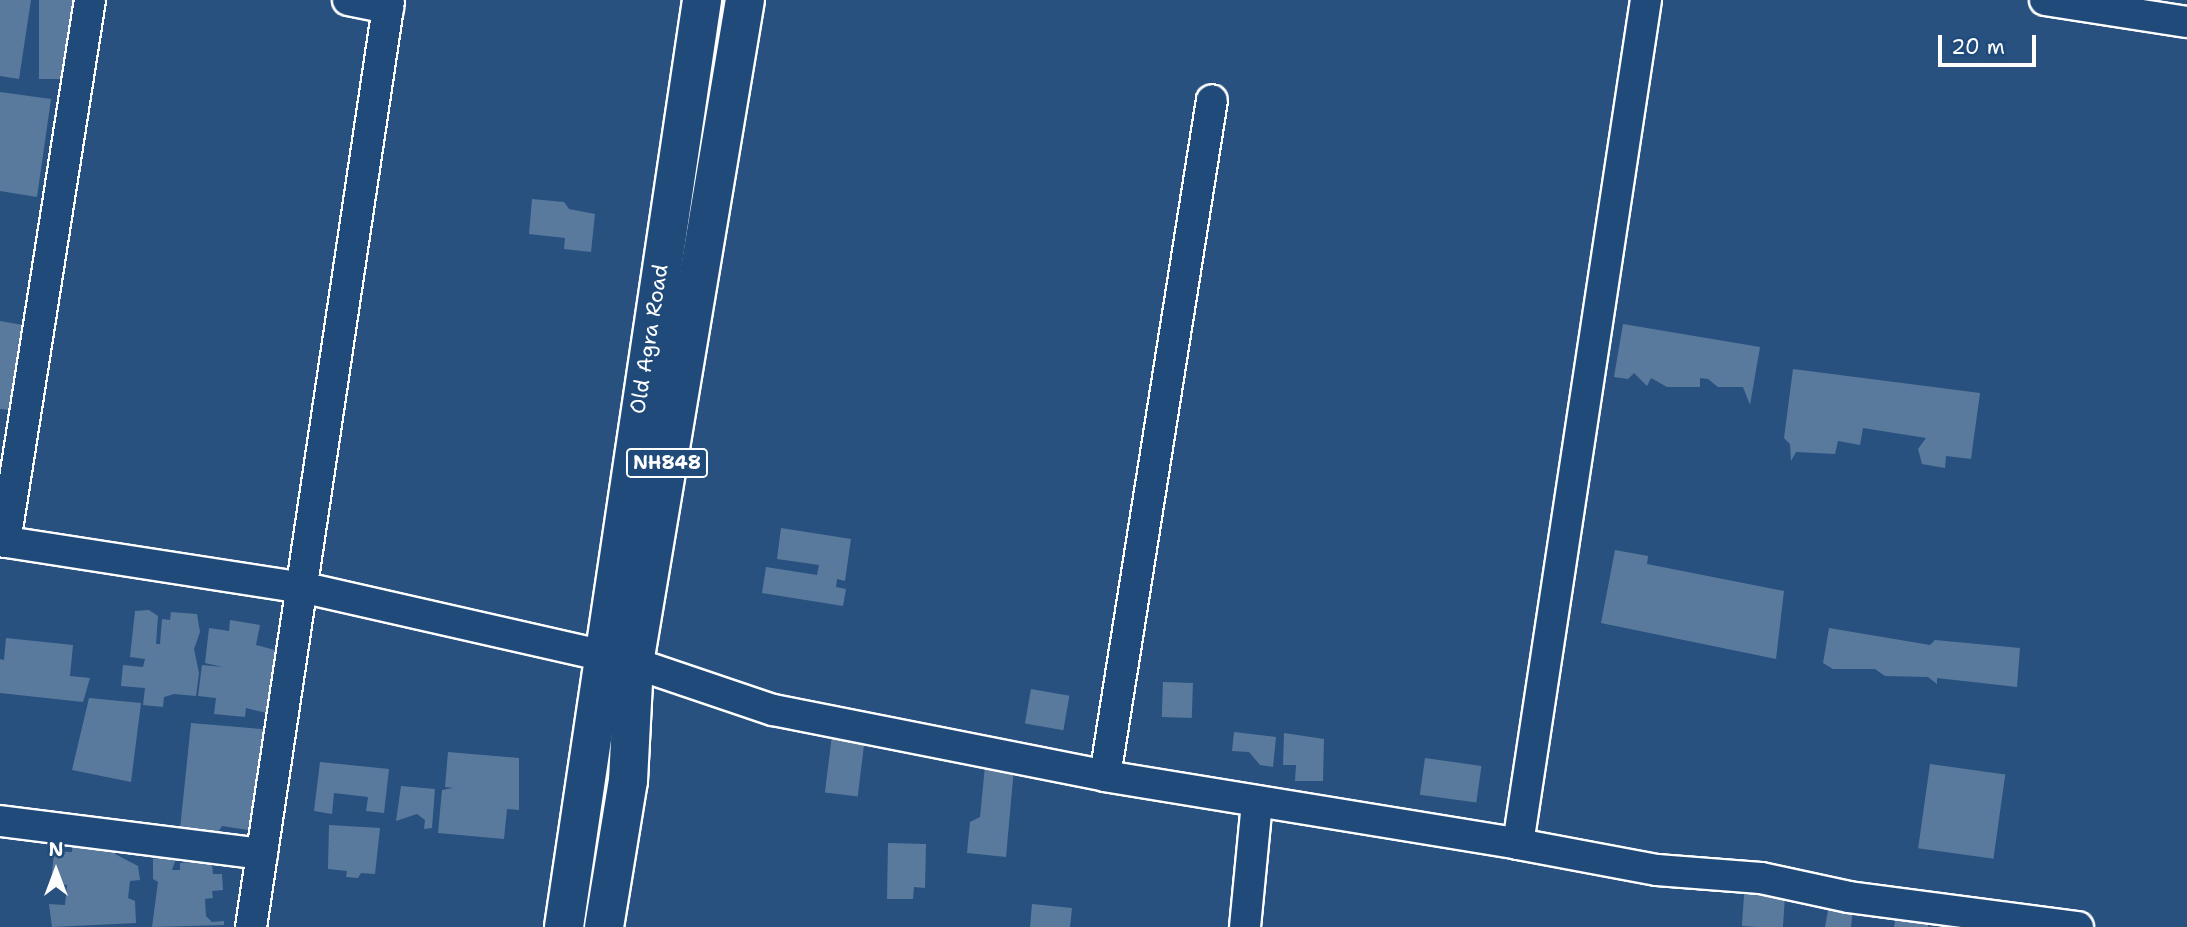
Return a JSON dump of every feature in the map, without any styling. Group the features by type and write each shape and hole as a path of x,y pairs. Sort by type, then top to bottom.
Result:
{"highway":[{"name":"Old Agra Road","path":"564,927 617,660 702,0"},
{"name":"NH848","path":"604,927 628,781 617,660 745,0"}],"street":[{"path":"90,0 3,541 305,588 617,660 773,710 1105,776 1518,844 1657,870 1761,878 1849,897 2078,927"},
{"path":"251,927 305,588 389,4 348,0"},
{"path":"1518,844 1646,0"},
{"path":"2045,0 2187,22"},
{"path":"1105,776 1212,100"},
{"path":"1245,927 1257,803"},
{"path":"0,821 262,854"}],"building":[{"path":"0,0 31,0 19,79 0,76"},
{"path":"39,0 80,0 80,79 39,79"},
{"path":"0,92 51,99 37,197 0,191"},
{"path":"532,199 564,202 569,209 595,214 591,252 564,249 565,238 529,234"},
{"path":"0,321 23,325 10,410 0,409"},
{"path":"1623,324 1760,347 1750,405 1743,387 1718,387 1708,379 1700,378 1700,387 1667,387 1651,378 1647,386 1634,373 1628,379 1614,377"},
{"path":"1793,369 1980,393 1971,459 1946,456 1945,468 1922,464 1918,449 1926,438 1863,428 1860,445 1838,441 1835,454 1796,452 1791,461 1790,444 1784,438"},
{"path":"781,528 851,539 845,581 837,579 836,587 846,589 843,606 762,593 766,567 817,575 819,565 777,559"},
{"path":"1615,550 1648,556 1647,564 1784,591 1776,659 1601,623"},
{"path":"149,610 158,616 156,644 160,644 162,619 170,620 171,612 197,614 200,632 194,649 199,673 196,696 174,694 164,697 163,707 143,705 145,688 121,686 123,665 143,667 145,659 130,657 135,611"},
{"path":"230,620 260,625 256,645 275,650 277,684 269,693 267,713 246,708 245,717 214,714 216,698 198,696 202,665 223,667 205,663 209,628 229,631"},
{"path":"1829,628 1930,645 1935,640 2020,648 2017,687 1937,678 1937,684 1928,677 1885,676 1875,669 1833,669 1823,663"},
{"path":"6,638 73,645 70,676 90,678 83,702 0,693 0,659 4,660"},
{"path":"1163,682 1193,683 1192,718 1162,717"},
{"path":"1031,689 1069,696 1063,730 1025,723"},
{"path":"89,698 141,703 131,782 72,770"},
{"path":"191,723 273,730 260,832 222,826 218,832 206,830 200,836 179,839"},
{"path":"1234,732 1276,737 1273,767 1260,765 1249,752 1232,751"},
{"path":"1284,733 1324,739 1323,781 1295,781 1296,765 1283,765"},
{"path":"832,735 865,739 858,797 825,793"},
{"path":"448,752 519,758 519,810 507,809 504,839 438,833 442,790 453,788 445,787"},
{"path":"1425,758 1481,766 1476,803 1420,795"},
{"path":"320,762 389,769 384,813 366,811 368,797 334,793 332,814 314,811"},
{"path":"1930,764 2005,775 1993,859 1918,848"},
{"path":"985,766 1014,768 1006,857 967,853 970,822 980,817"},
{"path":"401,786 435,789 432,828 424,829 425,820 417,814 396,821"},
{"path":"329,825 380,828 375,874 361,873 358,878 346,877 347,871 328,869"},
{"path":"73,836 116,840 115,854 138,866 140,880 130,881 128,898 135,901 136,923 52,927 49,904 65,905 67,885 51,884 54,851 72,852"},
{"path":"888,843 926,844 925,888 914,887 913,899 887,899"},
{"path":"178,853 172,870 180,870 180,863 191,862 191,856 211,855 213,874 222,874 223,890 212,891 213,898 205,899 206,916 212,922 224,921 224,925 152,927 158,882 153,879 153,859"},
{"path":"1745,881 1786,884 1783,927 1742,926"},
{"path":"1032,904 1072,908 1070,927 1030,927"},
{"path":"1829,905 1853,909 1851,927 1825,927"},
{"path":"1897,912 1930,916 1928,927 1894,927"}]}
